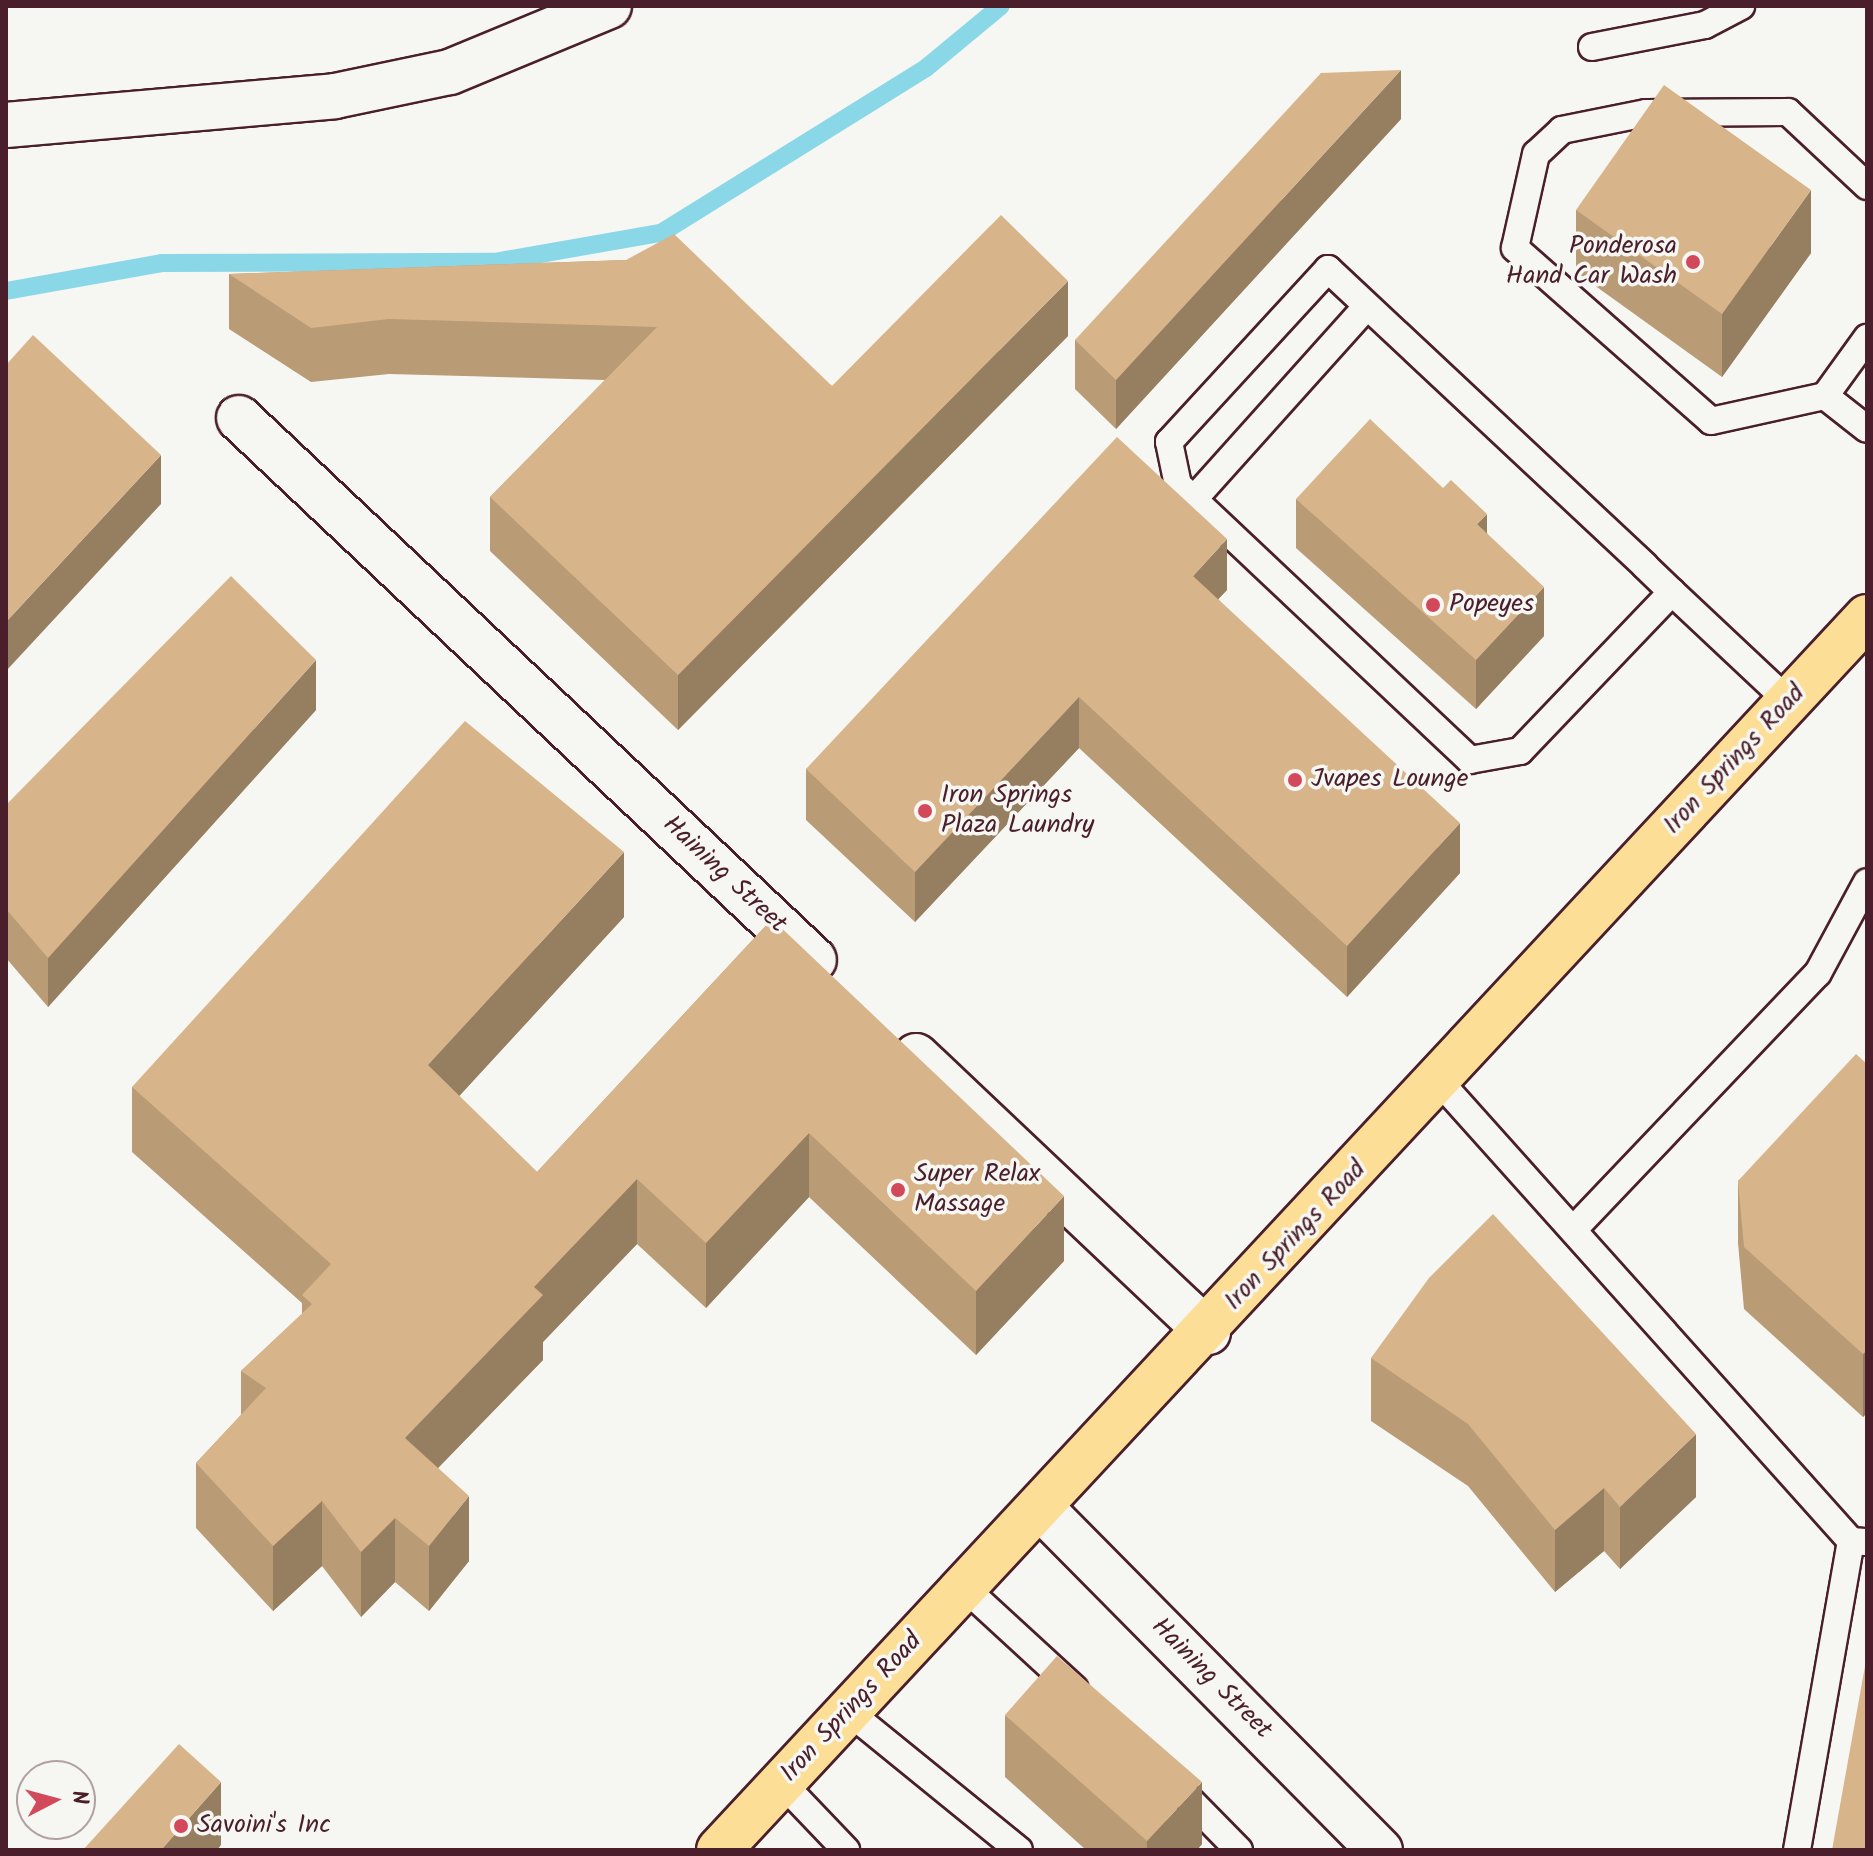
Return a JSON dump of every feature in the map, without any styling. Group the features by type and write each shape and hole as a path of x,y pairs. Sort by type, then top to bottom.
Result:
{"main road":[{"name":"Iron Springs Road","path":"719,1850 1208,1332 1865,622"}],"street":[{"path":"6,125 335,96 450,72 609,6"},
{"name":"Haining Street","path":"239,418 846,990"},
{"path":"881,1023 1208,1332"},
{"name":"Haining Street","path":"1041,1508 1370,1847"}],"lane":[{"path":"1592,47 1705,25 1741,6"},
{"path":"1867,186 1788,112 1646,113 1562,130 1536,154 1515,248 1711,421 1825,396 1867,338"},
{"path":"1672,592 1520,751 1470,760 1194,499 1169,468 1169,442 1328,269 1367,306 1672,592 1789,702"},
{"path":"1194,499 1367,306"},
{"path":"1825,396 1867,429"},
{"path":"1573,1230 1818,973 1867,882"},
{"path":"1439,1081 1859,1542 1797,1850"},
{"path":"965,1588 1093,1707"},
{"path":"849,1712 1019,1850"},
{"path":"1161,1772 1239,1850"},
{"path":"782,1783 846,1850"}],"building":[{"path":"1401,70 1116,380 1075,340 1321,73"},
{"path":"1664,85 1811,190 1722,314 1576,210"},
{"path":"1001,215 1068,281 678,675 490,497 657,327 389,319 311,328 229,274 626,260 674,234 832,386"},
{"path":"33,335 161,455 6,622 6,365"},
{"path":"1370,419 1443,488 1451,480 1487,514 1477,524 1544,587 1476,660 1296,499"},
{"path":"1117,437 1227,539 1193,576 1460,823 1347,946 1079,697 915,872 806,769"},
{"path":"231,576 316,660 48,958 6,909 6,805"},
{"path":"465,721 624,852 428,1065 537,1172 772,919 1064,1196 976,1291 809,1133 706,1243 637,1179 534,1287 543,1295 405,1438 469,1496 429,1546 395,1518 361,1552 322,1501 273,1546 196,1463 266,1388 241,1371 312,1304 302,1295 331,1264 132,1087"},
{"path":"1856,1054 1867,1064 1867,1350 1863,1354 1744,1247 1738,1181"},
{"path":"1493,1214 1696,1434 1620,1507 1604,1488 1555,1530 1468,1424 1371,1358 1429,1278"},
{"path":"1867,1655 1867,1850 1832,1850"},
{"path":"1057,1656 1202,1782 1147,1841 1005,1715"},
{"path":"179,1744 221,1782 161,1850 83,1850 92,1840 96,1840 96,1836"}],"waterway":[{"path":"6,291 162,263 494,262 661,233 926,68 1001,6"}],"place":[{"name":"Ponderosa Hand Car Wash","path":"1693,262"},
{"name":"Popeyes","path":"1433,605"},
{"name":"Jvapes Lounge","path":"1295,780"},
{"name":"Iron Springs Plaza Laundry","path":"925,811"},
{"name":"Super Relax Massage","path":"898,1190"},
{"name":"Savoini's Inc","path":"181,1826"}]}
